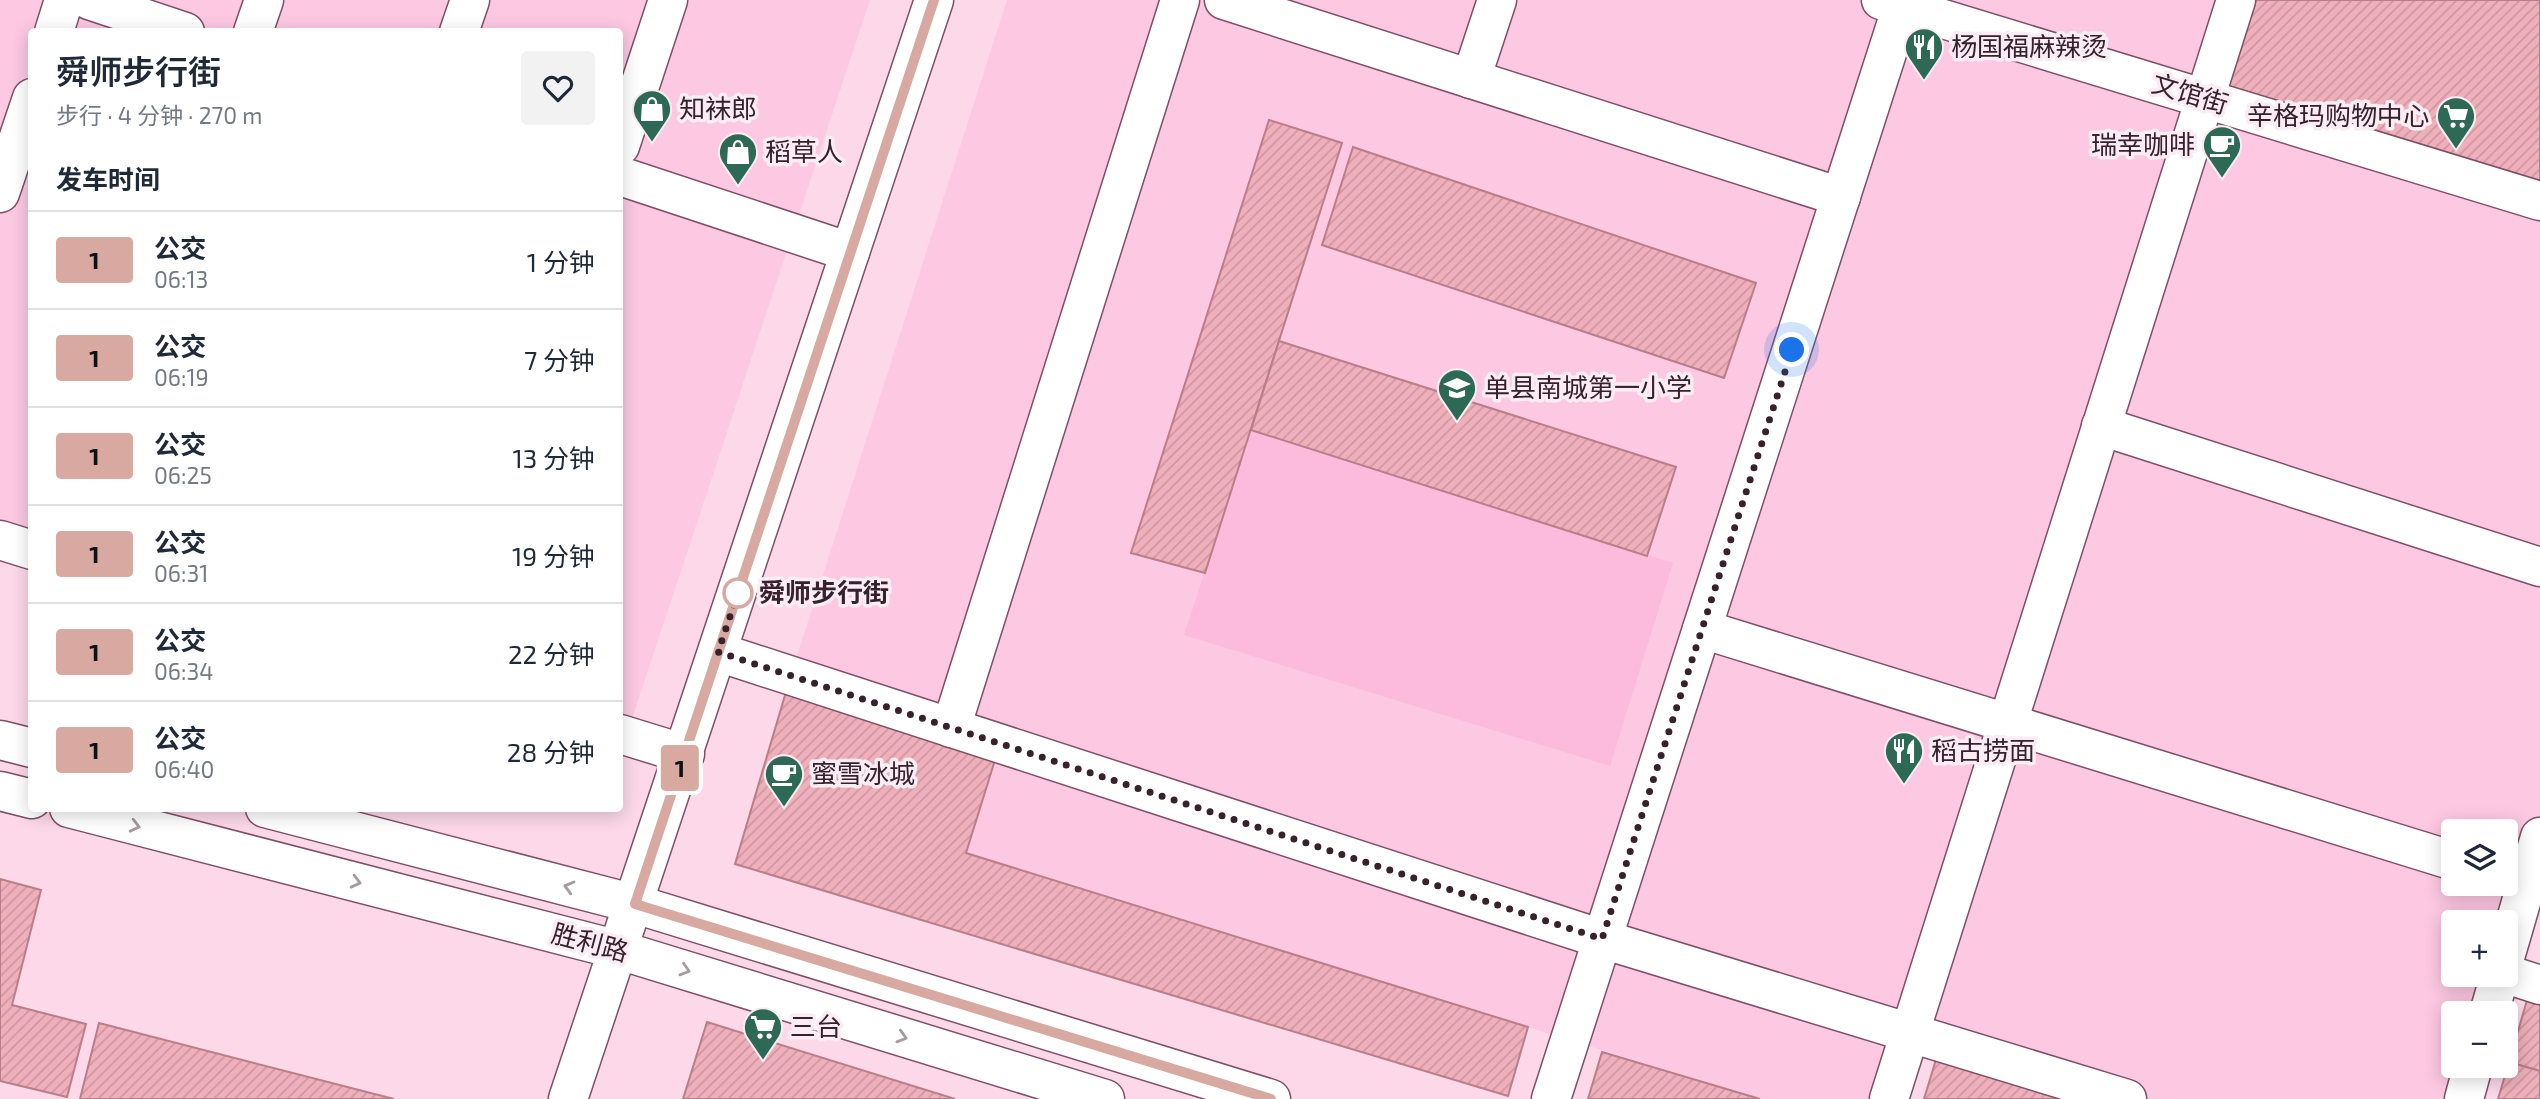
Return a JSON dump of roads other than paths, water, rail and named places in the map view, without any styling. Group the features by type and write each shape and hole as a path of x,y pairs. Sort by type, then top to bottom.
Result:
{"street":[{"path":"55,28 64,0"},
{"path":"89,0 173,28"},
{"path":"254,28 264,0"},
{"path":"460,28 470,0"},
{"path":"623,137 668,0"},
{"path":"568,1099 620,950 934,0"},
{"path":"951,728 1180,0"},
{"path":"1224,0 1841,197"},
{"path":"1471,79 1497,0"},
{"path":"1889,1099 2236,0"},
{"path":"1551,1099 1841,197 1896,2"},
{"name":"文馆街","path":"1896,2 2540,201"},
{"path":"0,193 28,110"},
{"path":"623,177 850,253"},
{"path":"2101,426 2540,567"},
{"path":"0,540 28,549"},
{"path":"1702,629 2441,857"},
{"path":"718,652 1602,939 2127,1099"},
{"path":"623,735 685,754"},
{"path":"0,740 28,747"},
{"path":"0,791 28,798"},
{"name":"胜利路","path":"85,812 620,950 1105,1099"},
{"name":"胜利路","path":"280,812 635,904 1271,1099"},
{"path":"2518,876 2540,837"},
{"path":"2518,978 2540,985"},
{"path":"2464,1099 2470,1078"}],"place":[{"name":"杨国福麻辣烫","path":"1924,81"},
{"name":"知袜郎","path":"652,143"},
{"name":"辛格玛购物中心","path":"2456,150"},
{"name":"瑞幸咖啡","path":"2222,179"},
{"name":"稻草人","path":"738,186"},
{"name":"单县南城第一小学","path":"1457,422"},
{"name":"舜师步行街","path":"738,593"},
{"name":"稻古捞面","path":"1904,785"},
{"name":"蜜雪冰城","path":"784,808"},
{"name":"三台","path":"763,1061"}]}
